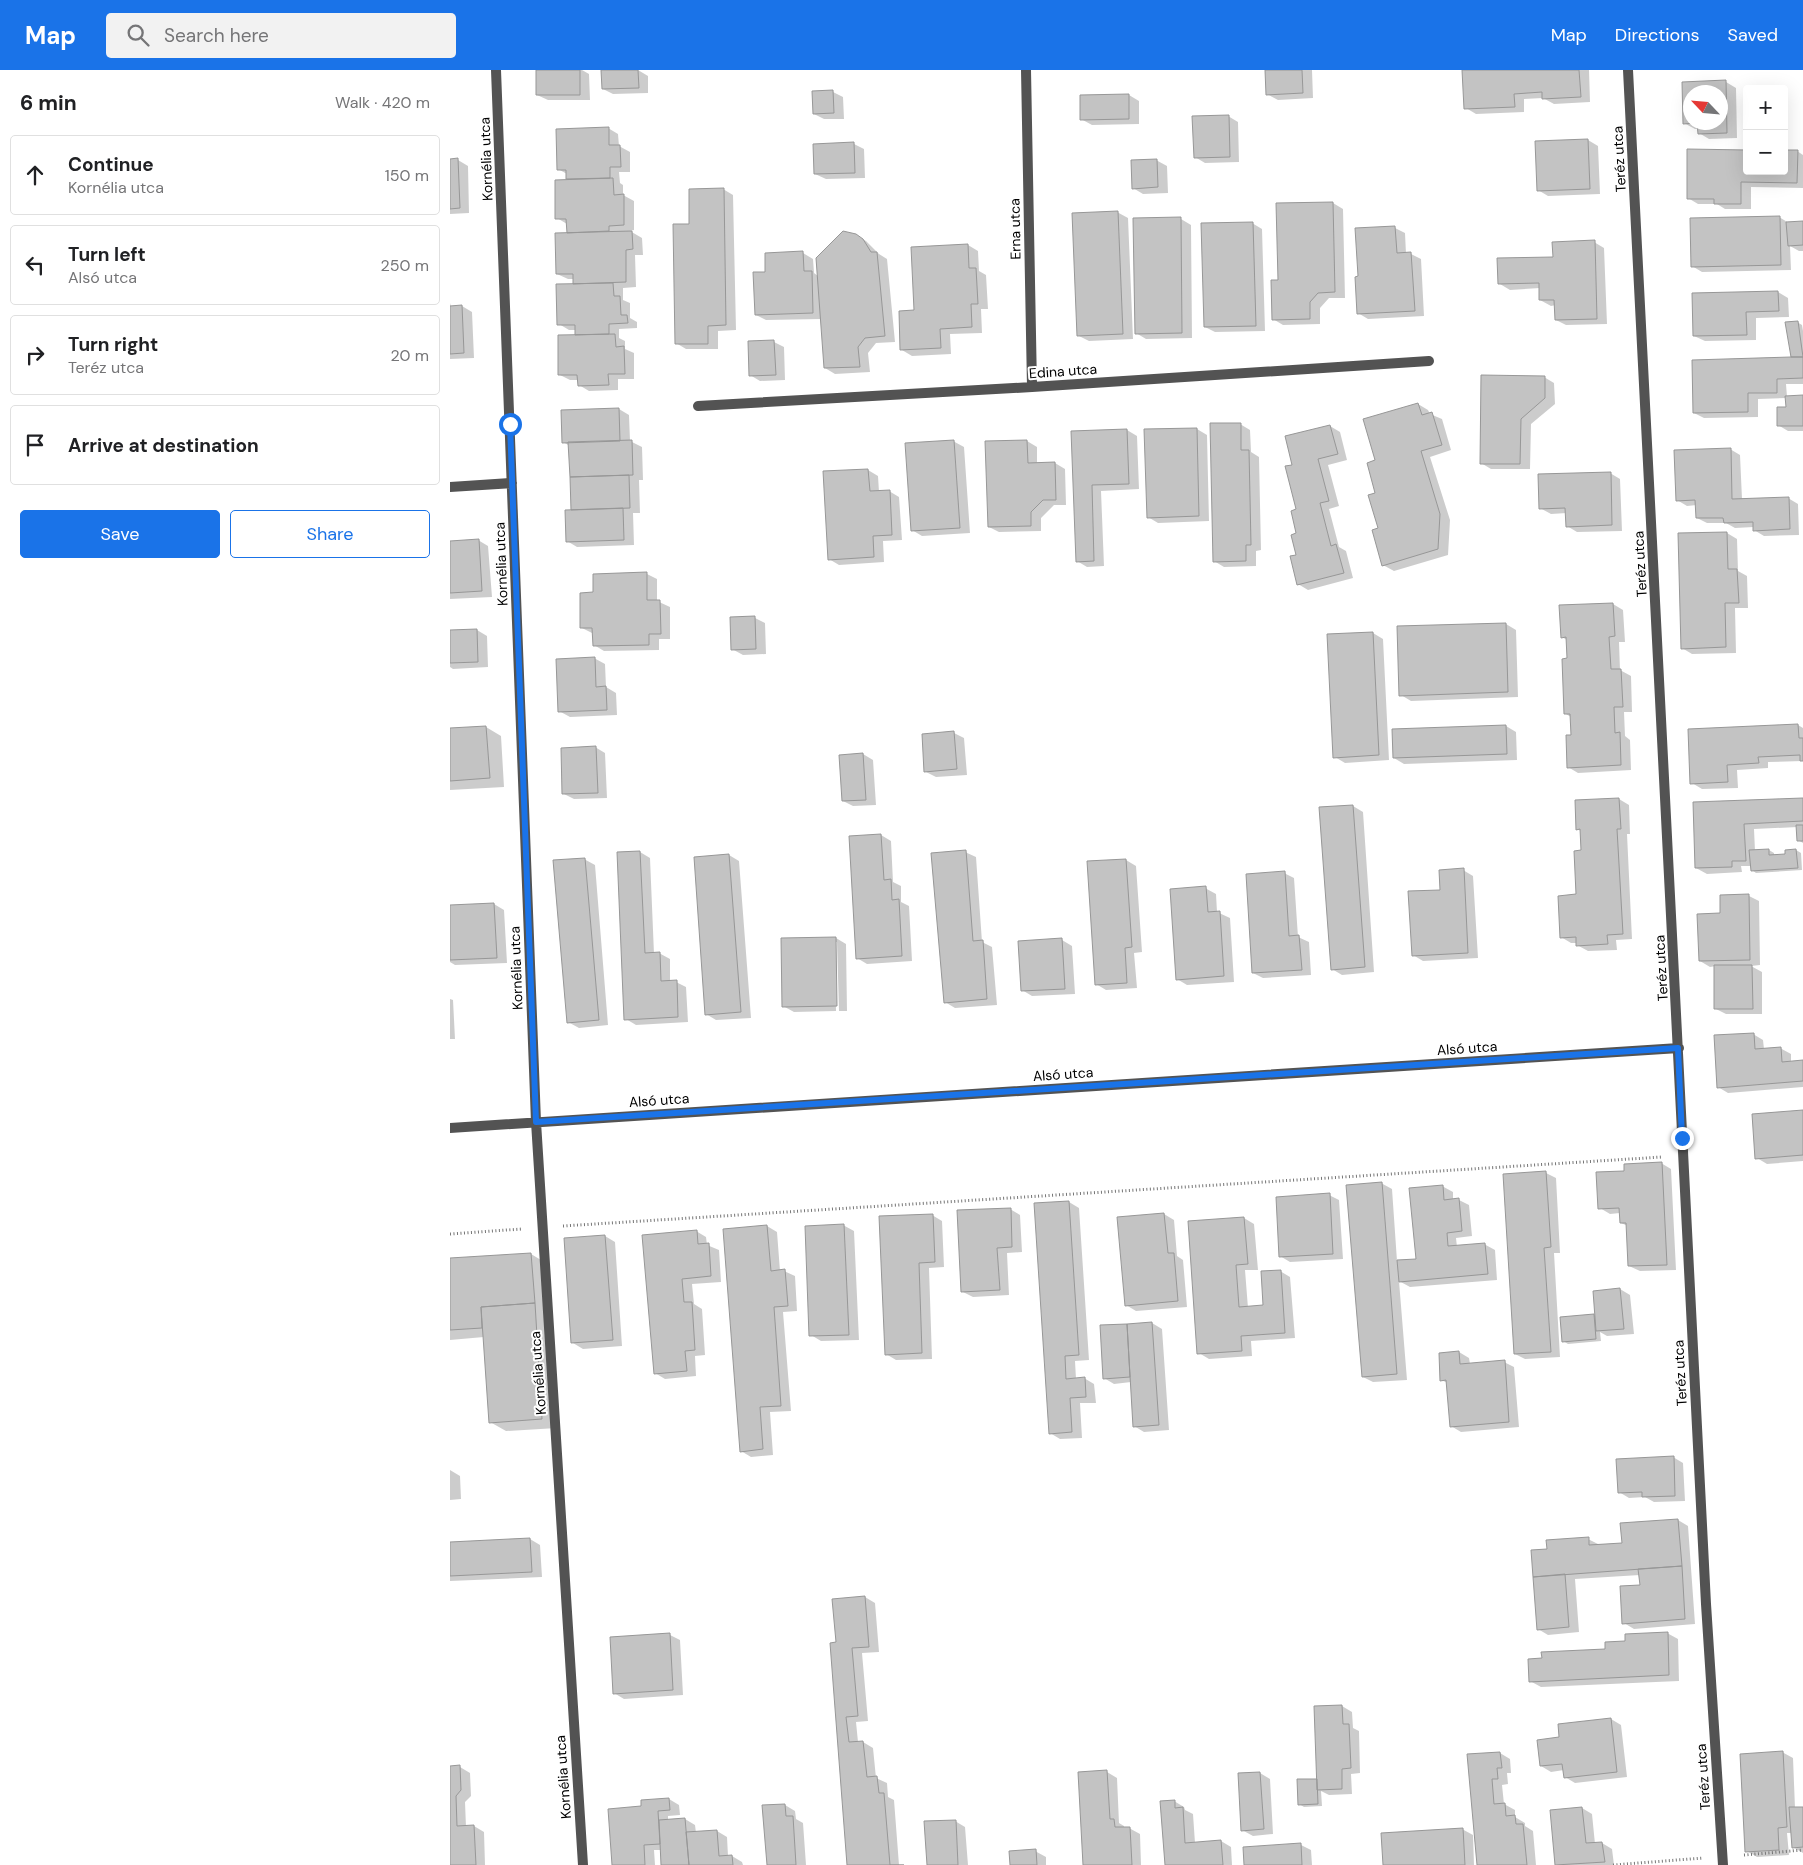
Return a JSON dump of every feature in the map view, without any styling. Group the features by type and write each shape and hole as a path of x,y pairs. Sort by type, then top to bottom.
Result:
{"street":[{"name":"Kornélia utca","path":"496,70 536,1122 583,1865"},
{"name":"Erna utca","path":"1026,70 1032,387"},
{"name":"Teréz utca","path":"1628,70 1682,1156 1706,1604 1723,1865"},
{"name":"Edina utca","path":"698,406 1032,387 1429,361"},
{"path":"450,487 512,482"},
{"name":"Alsó utca","path":"450,1128 1678,1048"}],"path":[{"path":"450,1234 1682,1156"}],"building":[{"path":"536,70 580,70 580,95 536,95"},
{"path":"601,70 638,70 639,88 602,89"},
{"path":"1265,70 1302,70 1303,93 1266,95"},
{"path":"1462,70 1579,70 1581,97 1542,99 1542,92 1514,94 1515,107 1464,109"},
{"path":"1726,80 1726,85 1683,85 1683,124 1682,82"},
{"path":"833,90 834,113 813,114 812,91"},
{"path":"1129,94 1129,119 1080,120 1080,95"},
{"path":"1229,115 1230,157 1194,158 1192,116"},
{"path":"609,127 609,145 620,145 621,167 610,167 610,178 566,179 566,170 557,170 556,129"},
{"path":"1698,130 1727,130 1727,133 1698,134"},
{"path":"1588,139 1590,189 1537,191 1535,141"},
{"path":"854,142 855,173 814,174 813,144"},
{"path":"1687,149 1743,150 1743,175 1788,175 1788,150 1798,150 1797,183 1741,182 1741,204 1714,204 1714,199 1687,199"},
{"path":"458,158 460,208 450,209 450,159"},
{"path":"1157,159 1158,187 1132,189 1131,160"},
{"path":"613,178 614,195 624,194 624,225 609,226 609,231 567,233 566,219 555,219 555,180"},
{"path":"724,188 726,325 708,326 708,344 675,344 673,224 689,224 689,189"},
{"path":"1333,202 1335,292 1318,293 1310,302 1310,319 1272,320 1271,280 1278,280 1276,203"},
{"path":"1118,211 1123,334 1077,336 1072,213"},
{"path":"1780,216 1781,265 1691,267 1690,218"},
{"path":"1181,217 1182,333 1135,334 1133,218"},
{"path":"1803,221 1803,245 1788,246 1786,222"},
{"path":"1253,222 1256,326 1204,327 1201,223"},
{"path":"1395,226 1397,253 1411,252 1415,311 1357,314 1355,277 1358,276 1355,228"},
{"path":"632,231 633,249 626,250 626,282 573,284 573,274 556,274 555,233"},
{"path":"843,231 856,234 863,239 871,252 877,252 885,336 865,338 858,347 860,367 824,368 816,258"},
{"path":"1595,240 1597,319 1555,320 1554,300 1539,300 1539,283 1498,284 1497,258 1553,257 1552,242"},
{"path":"968,244 969,268 976,268 978,304 971,304 972,327 940,329 941,348 900,350 899,311 914,310 911,247"},
{"path":"803,251 804,271 812,271 813,313 755,315 753,272 765,272 765,253"},
{"path":"613,283 614,296 620,296 621,315 627,315 628,323 609,324 609,334 575,335 575,325 557,325 556,284"},
{"path":"1778,291 1779,311 1746,312 1747,335 1693,336 1692,293"},
{"path":"462,305 464,353 450,354 450,306"},
{"path":"1798,321 1803,357 1791,357 1785,322"},
{"path":"615,334 616,347 624,346 625,374 608,374 609,385 578,386 577,375 558,375 558,335"},
{"path":"774,340 776,375 749,376 748,341"},
{"path":"1803,357 1803,378 1777,379 1777,393 1748,393 1748,412 1693,413 1692,360"},
{"path":"1481,375 1545,376 1545,398 1521,419 1520,464 1480,464"},
{"path":"1803,395 1803,426 1777,426 1777,407 1786,407 1785,396"},
{"path":"1418,403 1422,415 1432,412 1442,445 1421,451 1440,514 1438,549 1382,566 1372,530 1378,528 1368,495 1375,493 1367,463 1375,460 1363,419"},
{"path":"619,408 620,441 562,443 561,410"},
{"path":"1210,423 1241,423 1241,450 1249,450 1251,545 1246,545 1246,561 1213,562"},
{"path":"1330,425 1338,454 1318,459 1329,501 1320,503 1331,546 1336,544 1344,573 1297,585 1290,556 1296,555 1291,535 1296,533 1291,511 1296,509 1285,466 1292,465 1285,436"},
{"path":"1197,428 1199,516 1147,518 1144,429"},
{"path":"1127,429 1129,484 1092,485 1094,561 1076,562 1071,431"},
{"path":"632,440 633,475 570,477 568,442"},
{"path":"954,440 960,528 911,531 905,443"},
{"path":"1027,440 1028,463 1055,462 1056,500 1043,500 1031,512 1031,526 988,527 985,441"},
{"path":"1731,448 1732,499 1789,497 1790,529 1753,531 1753,522 1724,523 1723,518 1696,518 1695,500 1676,501 1674,450"},
{"path":"868,469 870,491 890,490 892,535 873,536 874,557 828,560 823,471"},
{"path":"1611,472 1612,525 1566,527 1565,508 1539,509 1538,474"},
{"path":"629,475 630,508 571,510 570,477"},
{"path":"623,508 624,540 566,542 565,510"},
{"path":"1727,532 1728,569 1737,569 1739,603 1725,603 1726,647 1681,649 1678,533"},
{"path":"479,539 482,591 450,593 450,541"},
{"path":"647,572 647,600 660,600 661,634 649,634 649,645 593,646 592,628 580,628 580,593 593,592 593,574"},
{"path":"1613,603 1615,636 1609,637 1611,669 1621,669 1623,707 1614,707 1615,733 1620,732 1621,765 1567,768 1566,735 1571,735 1570,714 1564,714 1562,659 1567,658 1566,637 1561,638 1559,605"},
{"path":"755,616 756,649 731,650 730,617"},
{"path":"1506,623 1508,692 1399,696 1397,626"},
{"path":"477,629 478,662 450,663 450,630"},
{"path":"1373,632 1379,755 1333,758 1327,634"},
{"path":"595,657 596,687 606,686 607,710 558,712 556,659"},
{"path":"1798,724 1799,738 1803,738 1803,761 1800,761 1800,755 1758,757 1759,763 1727,765 1728,782 1690,784 1688,729"},
{"path":"1506,725 1507,754 1393,758 1392,729"},
{"path":"486,726 490,778 450,781 450,728"},
{"path":"954,731 957,769 924,772 922,734"},
{"path":"596,746 598,793 562,794 561,748"},
{"path":"863,753 866,800 842,801 839,755"},
{"path":"1619,798 1621,829 1617,829 1623,934 1607,935 1608,944 1576,946 1576,937 1560,938 1558,896 1576,894 1574,851 1581,850 1580,829 1576,830 1575,800"},
{"path":"1803,798 1803,821 1744,824 1746,861 1732,861 1732,867 1695,868 1693,802"},
{"path":"1353,805 1365,967 1331,970 1319,807"},
{"path":"1796,825 1803,825 1803,841 1797,841"},
{"path":"881,834 884,880 891,879 892,900 899,899 902,956 856,959 849,836"},
{"path":"1769,849 1769,855 1785,854 1785,850 1796,849 1798,868 1751,871 1749,850"},
{"path":"966,850 973,941 983,940 987,999 944,1003 931,853"},
{"path":"640,851 645,953 660,952 661,981 677,980 678,1017 624,1020 617,852"},
{"path":"729,854 741,1012 705,1015 694,857"},
{"path":"585,858 599,1020 567,1023 553,860"},
{"path":"1126,859 1132,947 1125,948 1127,983 1095,985 1087,861"},
{"path":"1464,868 1468,953 1412,956 1408,891 1440,890 1439,870"},
{"path":"1285,871 1289,936 1299,935 1302,970 1252,973 1246,874"},
{"path":"1206,886 1208,912 1220,911 1224,976 1176,980 1170,889"},
{"path":"1749,894 1750,960 1699,961 1697,914 1720,913 1720,895"},
{"path":"494,903 497,958 450,960 450,905"},
{"path":"836,937 837,1006 782,1007 781,938"},
{"path":"1062,938 1065,989 1021,991 1018,941"},
{"path":"1714,965 1752,965 1753,1009 1714,1009"},
{"path":"1754,1033 1755,1049 1781,1047 1782,1062 1803,1060 1803,1081 1717,1088 1714,1035"},
{"path":"1803,1110 1803,1155 1755,1159 1752,1114"},
{"path":"1662,1162 1667,1265 1628,1266 1626,1223 1620,1223 1619,1208 1598,1209 1596,1172 1624,1171 1624,1164"},
{"path":"1546,1171 1551,1247 1544,1248 1551,1352 1514,1354 1503,1174"},
{"path":"1382,1182 1397,1374 1362,1377 1346,1185"},
{"path":"1443,1185 1444,1200 1459,1198 1462,1231 1447,1233 1448,1246 1485,1243 1488,1274 1399,1282 1397,1260 1416,1259 1409,1188"},
{"path":"1330,1193 1333,1254 1279,1257 1276,1197"},
{"path":"1069,1201 1079,1355 1065,1356 1066,1379 1085,1377 1086,1397 1070,1398 1072,1432 1049,1434 1034,1203"},
{"path":"1011,1208 1012,1247 997,1248 1000,1290 961,1292 957,1210"},
{"path":"1164,1213 1168,1253 1174,1253 1178,1301 1125,1306 1117,1217"},
{"path":"933,1214 935,1262 919,1263 922,1353 885,1355 879,1216"},
{"path":"1244,1217 1248,1264 1236,1265 1239,1307 1263,1305 1261,1271 1281,1270 1285,1333 1241,1336 1242,1351 1197,1354 1188,1221"},
{"path":"844,1224 849,1335 809,1336 805,1226"},
{"path":"767,1225 771,1271 785,1269 788,1306 774,1307 781,1406 760,1407 763,1449 740,1452 723,1229"},
{"path":"697,1230 698,1244 709,1243 711,1276 682,1279 684,1302 692,1302 695,1350 685,1351 687,1371 654,1374 642,1235"},
{"path":"605,1235 613,1340 571,1343 564,1238"},
{"path":"531,1253 535,1303 481,1307 482,1328 450,1330 450,1258"},
{"path":"1620,1288 1624,1329 1596,1331 1593,1291"},
{"path":"535,1303 542,1419 489,1423 481,1307"},
{"path":"1594,1314 1596,1339 1562,1342 1560,1317"},
{"path":"1152,1322 1159,1425 1133,1427 1127,1324"},
{"path":"1127,1324 1130,1377 1103,1379 1100,1325"},
{"path":"1459,1351 1460,1364 1505,1360 1509,1422 1450,1427 1446,1380 1440,1381 1439,1353"},
{"path":"1674,1456 1675,1496 1642,1497 1642,1492 1618,1493 1616,1459"},
{"path":"1678,1519 1682,1566 1533,1577 1531,1550 1547,1549 1546,1540 1589,1537 1589,1545 1622,1543 1620,1523"},
{"path":"530,1538 532,1572 450,1576 450,1542"},
{"path":"1682,1566 1685,1619 1622,1624 1620,1586 1640,1585 1638,1569"},
{"path":"1565,1574 1569,1627 1537,1630 1533,1577"},
{"path":"865,1596 869,1647 852,1648 858,1716 846,1717 849,1742 863,1741 867,1777 877,1776 879,1793 884,1793 890,1865 847,1865 830,1643 836,1642 832,1599"},
{"path":"1668,1632 1669,1675 1529,1682 1528,1659 1542,1658 1541,1652 1605,1649 1605,1642 1625,1641 1625,1634"},
{"path":"670,1633 673,1690 613,1694 610,1637"},
{"path":"1342,1705 1343,1724 1349,1724 1351,1768 1342,1769 1342,1789 1317,1790 1314,1706"},
{"path":"1611,1718 1617,1772 1564,1778 1562,1764 1540,1766 1537,1740 1559,1737 1558,1724"},
{"path":"1783,1751 1787,1827 1778,1828 1779,1850 1745,1852 1740,1754"},
{"path":"1500,1752 1502,1768 1497,1768 1498,1779 1492,1779 1494,1804 1505,1803 1506,1816 1515,1815 1516,1824 1523,1824 1527,1865 1477,1865 1467,1754"},
{"path":"460,1765 461,1790 456,1796 457,1826 474,1825 476,1865 450,1865 450,1766"},
{"path":"1107,1770 1110,1819 1114,1819 1115,1827 1130,1827 1132,1865 1083,1865 1078,1772"},
{"path":"1260,1772 1264,1829 1241,1831 1238,1773"},
{"path":"1297,1779 1317,1779 1318,1804 1298,1805"},
{"path":"669,1798 670,1810 658,1811 660,1844 644,1845 645,1865 612,1865 608,1809 641,1806 641,1800"},
{"path":"1175,1800 1175,1808 1183,1807 1185,1843 1221,1840 1223,1865 1165,1865 1160,1801"},
{"path":"785,1804 786,1816 793,1816 796,1865 767,1865 762,1805"},
{"path":"1582,1807 1586,1843 1602,1842 1605,1862 1555,1865 1550,1810"},
{"path":"1789,1807 1803,1807 1803,1847 1792,1848"},
{"path":"685,1818 689,1865 661,1865 659,1820"},
{"path":"956,1820 958,1865 927,1865 924,1821"},
{"path":"1463,1828 1465,1865 1383,1865 1381,1833"},
{"path":"717,1830 719,1856 732,1855 733,1865 689,1865 686,1832"},
{"path":"1301,1843 1302,1865 1244,1865 1243,1847"},
{"path":"1036,1849 1037,1865 1010,1865 1009,1851"}],"route":[{"path":"510,424 536,1122 1678,1048 1682,1138"}]}
